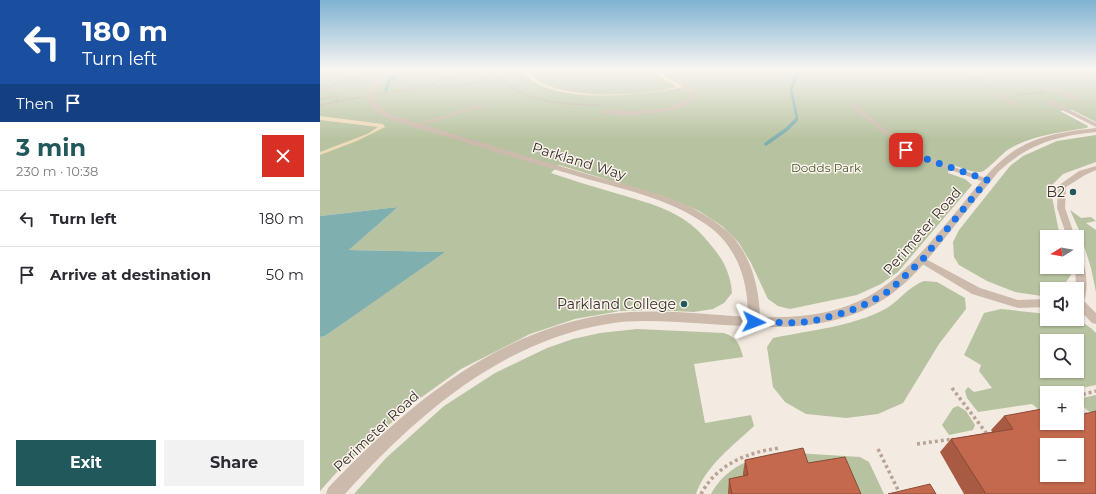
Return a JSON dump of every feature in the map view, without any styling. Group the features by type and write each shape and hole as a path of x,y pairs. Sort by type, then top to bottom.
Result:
{"street":[{"name":"Parkland Way","path":"371,93 372,104 384,113 416,126 654,197 696,213 715,226 726,236 735,247 745,264 749,275 754,304 754,322"},
{"name":"Perimeter Road","path":"334,494 391,435 423,407 456,383 488,363 520,347 553,334 588,323 624,318 677,317 798,323 817,320 847,312 870,302 889,291 922,260 987,180 1011,155 1027,146 1060,135 1096,130"}],"lane":[{"path":"604,112 651,112 686,103 692,99 694,95 693,93"},
{"path":"998,93 1015,104"},
{"path":"1058,93 1076,100"},
{"path":"1050,102 1096,125"},
{"path":"853,105 906,150 918,156 987,180"},
{"path":"416,126 482,106"},
{"path":"1069,230 1061,208 1062,186 1082,173 1096,168"},
{"path":"922,260 976,291 1018,304 1040,303"},
{"path":"1084,308 1096,320"}],"path":[{"path":"374,95 385,93"},
{"path":"523,93 532,97 567,103 603,105"},
{"path":"1013,95 1027,93"},
{"path":"320,99 336,96 336,102"},
{"path":"320,105 359,98"},
{"path":"952,388 987,435"},
{"path":"1084,393 1096,391"},
{"path":"1084,411 1093,421"},
{"path":"979,436 992,436"},
{"path":"917,444 956,439"},
{"path":"701,494 705,486 724,468 753,453 780,448"},
{"path":"878,449 900,494"}],"green space":[{"name":"Dodds Park","path":"320,93 1096,93 1096,122 1072,110 1060,111 1088,126 1087,128 1027,140 1006,151 987,169 981,172 969,171 951,164 948,173 965,179 972,185 898,272 881,284 857,295 790,309 778,306 768,299 751,263 739,243 722,226 699,211 665,197 559,165 551,173 658,206 682,218 693,226 718,254 724,264 729,275 732,293 724,303 713,309 694,312 651,310 620,311 575,319 530,334 461,369 412,404 336,473 320,491 320,337 325,336 444,252 349,250 398,207 320,216"},
{"path":"1096,135 1096,162 1063,174 1050,187 1059,230 1040,230 1040,274 1071,274 1066,282 1040,282 1040,296 1015,292 987,281 959,265 954,257 953,242 959,230 1010,166 1023,156 1057,141"},
{"path":"1070,210 1081,218 1091,217 1096,221 1086,223 1096,230 1096,292 1084,246 1084,230 1079,230"},
{"path":"924,281 937,282 965,298 966,309 939,344 903,403 878,414 846,418 806,414 785,402 773,387 767,347 773,338 860,320 892,305 913,287"},
{"path":"1001,309 1040,313 1040,326 1084,326 1084,324 1096,333 1096,385 1084,388 1084,386 1040,386 1040,411 1032,404 978,412 967,398 965,391 968,387 974,392 992,388 979,371 981,365 964,355 984,313"},
{"path":"637,329 724,333 735,339 741,349 743,357 694,364 705,423 751,415 754,426 713,465 706,474 696,494 354,494 386,458 444,406 495,373 547,348 573,339 600,333"},
{"path":"1096,395 1096,414 1088,411 1084,407 1084,398"},
{"path":"958,406 966,411 975,425 973,430 949,435 942,425 953,408"},
{"path":"780,452 860,457 869,462 884,494 848,494 746,488 728,492 728,494 711,494 724,477 732,470 750,460"}],"sand":[{"path":"570,93 645,93 600,96"},
{"path":"320,116 383,124 385,127 357,141 320,155 320,152 367,134 378,127 320,120"}],"water":[{"path":"398,207 349,250 445,252 325,336 320,337 320,216"}],"building":[{"path":"1040,409 1040,430 1084,430 1084,414 1096,411 1096,494 986,494 951,439 1013,429 1004,416"},
{"path":"803,448 808,463 845,457 861,494 732,494 729,479 748,475 745,460"},
{"path":"930,484 936,494 888,494"}],"waterway":[{"path":"792,93 797,118 795,121"},
{"path":"766,144 787,129 795,121"}],"place":[{"name":"B2","path":"1073,192"},
{"name":"Parkland College","path":"684,304"}],"route":[{"path":"754,322 798,323 817,320 847,312 870,302 889,291 922,260 987,180 918,156 906,150"}]}
